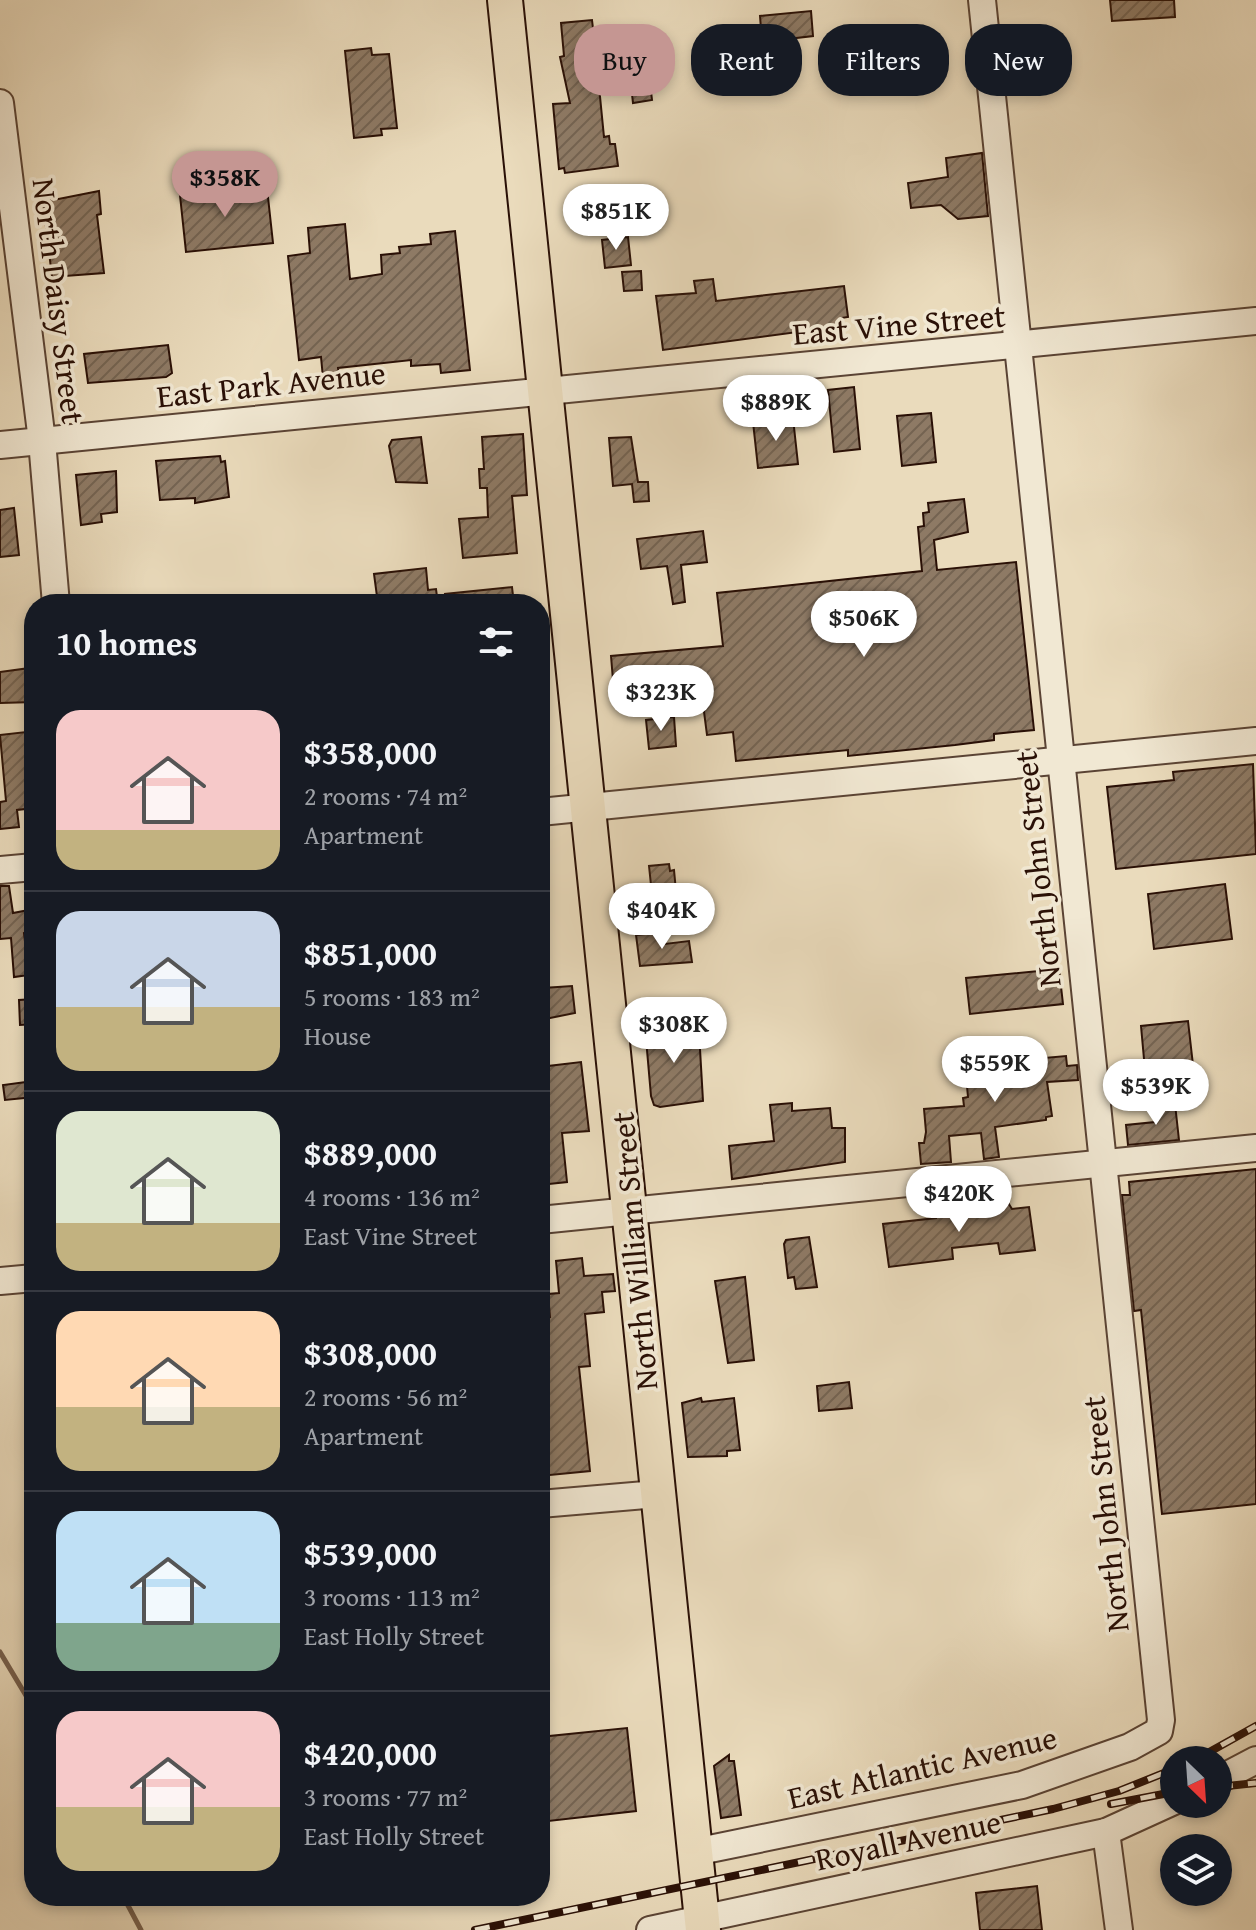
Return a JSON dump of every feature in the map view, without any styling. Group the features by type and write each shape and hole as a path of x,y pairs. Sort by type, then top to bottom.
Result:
{"main road":[{"name":"North William Street","path":"505,0 591,806 702,1924"}],"street":[{"name":"North John Street","path":"982,0 1161,1708 1159,1731"},
{"name":"North Daisy Street","path":"0,103 42,441 55,594"},
{"name":"East Vine Street","path":"548,391 1256,321"},
{"name":"East Park Avenue","path":"0,445 548,391"},
{"path":"550,811 1256,741"},
{"path":"0,870 24,868"},
{"path":"550,1219 1256,1148"},
{"path":"0,1281 24,1279"},
{"path":"550,1503 657,1494"},
{"name":"East Atlantic Avenue","path":"695,1852 1022,1785 1130,1747 1159,1731"},
{"path":"1232,1773 1256,1760"},
{"name":"Royall Avenue","path":"650,1930 702,1924 1106,1832 1160,1807"},
{"path":"1106,1832 1119,1930"}],"building":[{"path":"1110,0 1174,0 1175,17 1112,21"},
{"path":"811,11 813,36 802,37 802,24 761,24 760,16"},
{"path":"592,20 592,24 574,24 574,96 600,96 604,137 609,136 610,144 615,144 618,166 565,173 564,168 559,169 553,104 570,103 560,57 564,56 561,23"},
{"path":"371,48 372,55 389,54 397,128 381,129 382,135 354,138 345,51"},
{"path":"632,96 652,96 652,100 633,103"},
{"path":"982,153 988,216 958,219 941,205 911,208 908,183 948,177 946,158"},
{"path":"196,184 198,195 267,188 273,243 186,252 179,186"},
{"path":"99,191 101,214 97,215 104,273 52,277 43,202"},
{"path":"345,224 350,279 382,274 381,255 400,253 399,247 431,244 430,234 455,231 470,370 441,373 440,364 411,366 411,360 338,368 339,376 323,378 321,357 299,360 288,256 310,253 308,228"},
{"path":"628,237 631,265 605,268 602,240"},
{"path":"641,271 642,290 624,291 622,272"},
{"path":"713,279 716,301 844,286 848,317 841,318 843,330 828,333 827,328 663,350 656,296 696,293 694,281"},
{"path":"168,345 172,373 166,377 88,383 84,354"},
{"path":"854,387 860,449 834,452 828,390"},
{"path":"931,413 936,462 902,466 897,416"},
{"path":"793,418 798,464 758,468 753,422"},
{"path":"523,434 527,495 512,496 517,553 463,558 459,519 488,517 487,488 480,488 479,469 484,469 482,437"},
{"path":"421,437 427,483 396,482 389,446 392,440"},
{"path":"631,437 638,482 648,482 649,501 634,502 632,484 613,486 609,438"},
{"path":"220,456 221,462 225,461 229,497 195,503 195,498 160,500 156,461"},
{"path":"116,471 117,512 101,514 102,522 81,525 76,475"},
{"path":"964,499 968,532 934,540 937,570 1016,562 1034,730 994,734 994,740 955,745 848,756 848,750 736,761 733,732 707,735 699,673 613,680 611,656 723,646 717,593 922,571 918,527 924,526 923,513 929,512 928,503"},
{"path":"14,508 19,555 0,557 0,510"},
{"path":"703,531 707,562 681,565 685,602 673,604 667,566 641,569 637,539"},
{"path":"426,568 428,590 436,589 437,594 377,594 374,574"},
{"path":"512,587 513,594 445,594"},
{"path":"24,669 24,702 0,703 0,672"},
{"path":"674,717 676,746 649,749 646,720"},
{"path":"24,732 24,809 17,810 19,827 0,829 0,802 6,801 0,735"},
{"path":"1253,764 1256,854 1116,869 1107,787 1174,780 1173,772"},
{"path":"669,864 670,871 674,870 677,902 653,904 649,866"},
{"path":"1225,884 1232,939 1154,949 1148,894"},
{"path":"0,886 9,886 13,913 24,911 24,976 14,977 11,938 0,939"},
{"path":"663,932 665,944 689,941 692,962 640,966 636,935"},
{"path":"1059,969 1063,1004 970,1014 966,978"},
{"path":"572,986 575,1013 550,1018 550,988"},
{"path":"19,1000 24,1000 24,1025 20,1025"},
{"path":"1188,1021 1193,1065 1145,1070 1141,1026"},
{"path":"677,1023 678,1029 684,1028 685,1034 699,1032 703,1101 660,1107 654,1105 651,1096 645,1027"},
{"path":"1066,1056 1067,1066 1077,1065 1078,1080 1047,1082 1052,1116 1046,1117 1046,1120 995,1127 999,1157 984,1159 981,1133 949,1136 951,1162 921,1164 919,1143 924,1143 926,1132 924,1109 964,1106 963,1098 968,1097 965,1065"},
{"path":"581,1062 589,1131 562,1133 567,1182 550,1184 550,1066"},
{"path":"24,1082 24,1098 5,1100 3,1085"},
{"path":"792,1103 792,1111 830,1108 832,1128 845,1128 845,1162 732,1179 729,1146 774,1141 770,1105"},
{"path":"1175,1104 1179,1140 1128,1145 1126,1125 1155,1122 1153,1106"},
{"path":"1256,1169 1256,1504 1162,1514 1141,1310 1134,1311 1122,1195 1130,1195 1129,1182"},
{"path":"1007,1201 1012,1209 1029,1207 1035,1250 1000,1254 998,1243 952,1248 953,1259 889,1267 883,1224 936,1218 936,1214"},
{"path":"809,1237 817,1287 796,1289 794,1277 788,1278 784,1244 786,1240"},
{"path":"582,1258 584,1276 613,1274 615,1291 602,1292 604,1312 585,1314 590,1366 579,1367 590,1471 550,1475 550,1294 559,1293 556,1261"},
{"path":"745,1277 754,1360 728,1363 715,1281"},
{"path":"849,1382 852,1408 819,1411 817,1386"},
{"path":"701,1398 702,1402 734,1398 740,1450 727,1451 727,1456 688,1457 682,1403"},
{"path":"627,1728 636,1811 550,1821 550,1736"},
{"path":"729,1755 729,1761 734,1761 741,1815 721,1818 714,1766"},
{"path":"1037,1886 1042,1930 980,1930 976,1893"}],"waterway":[{"path":"0,1652 24,1692"},
{"path":"128,1906 141,1930"}],"railway":[{"path":"1220,1746 1256,1726"},
{"path":"475,1930 1053,1809 1119,1791 1160,1775"},
{"path":"1232,1786 1256,1783"},
{"path":"1111,1804 1160,1795"}]}
